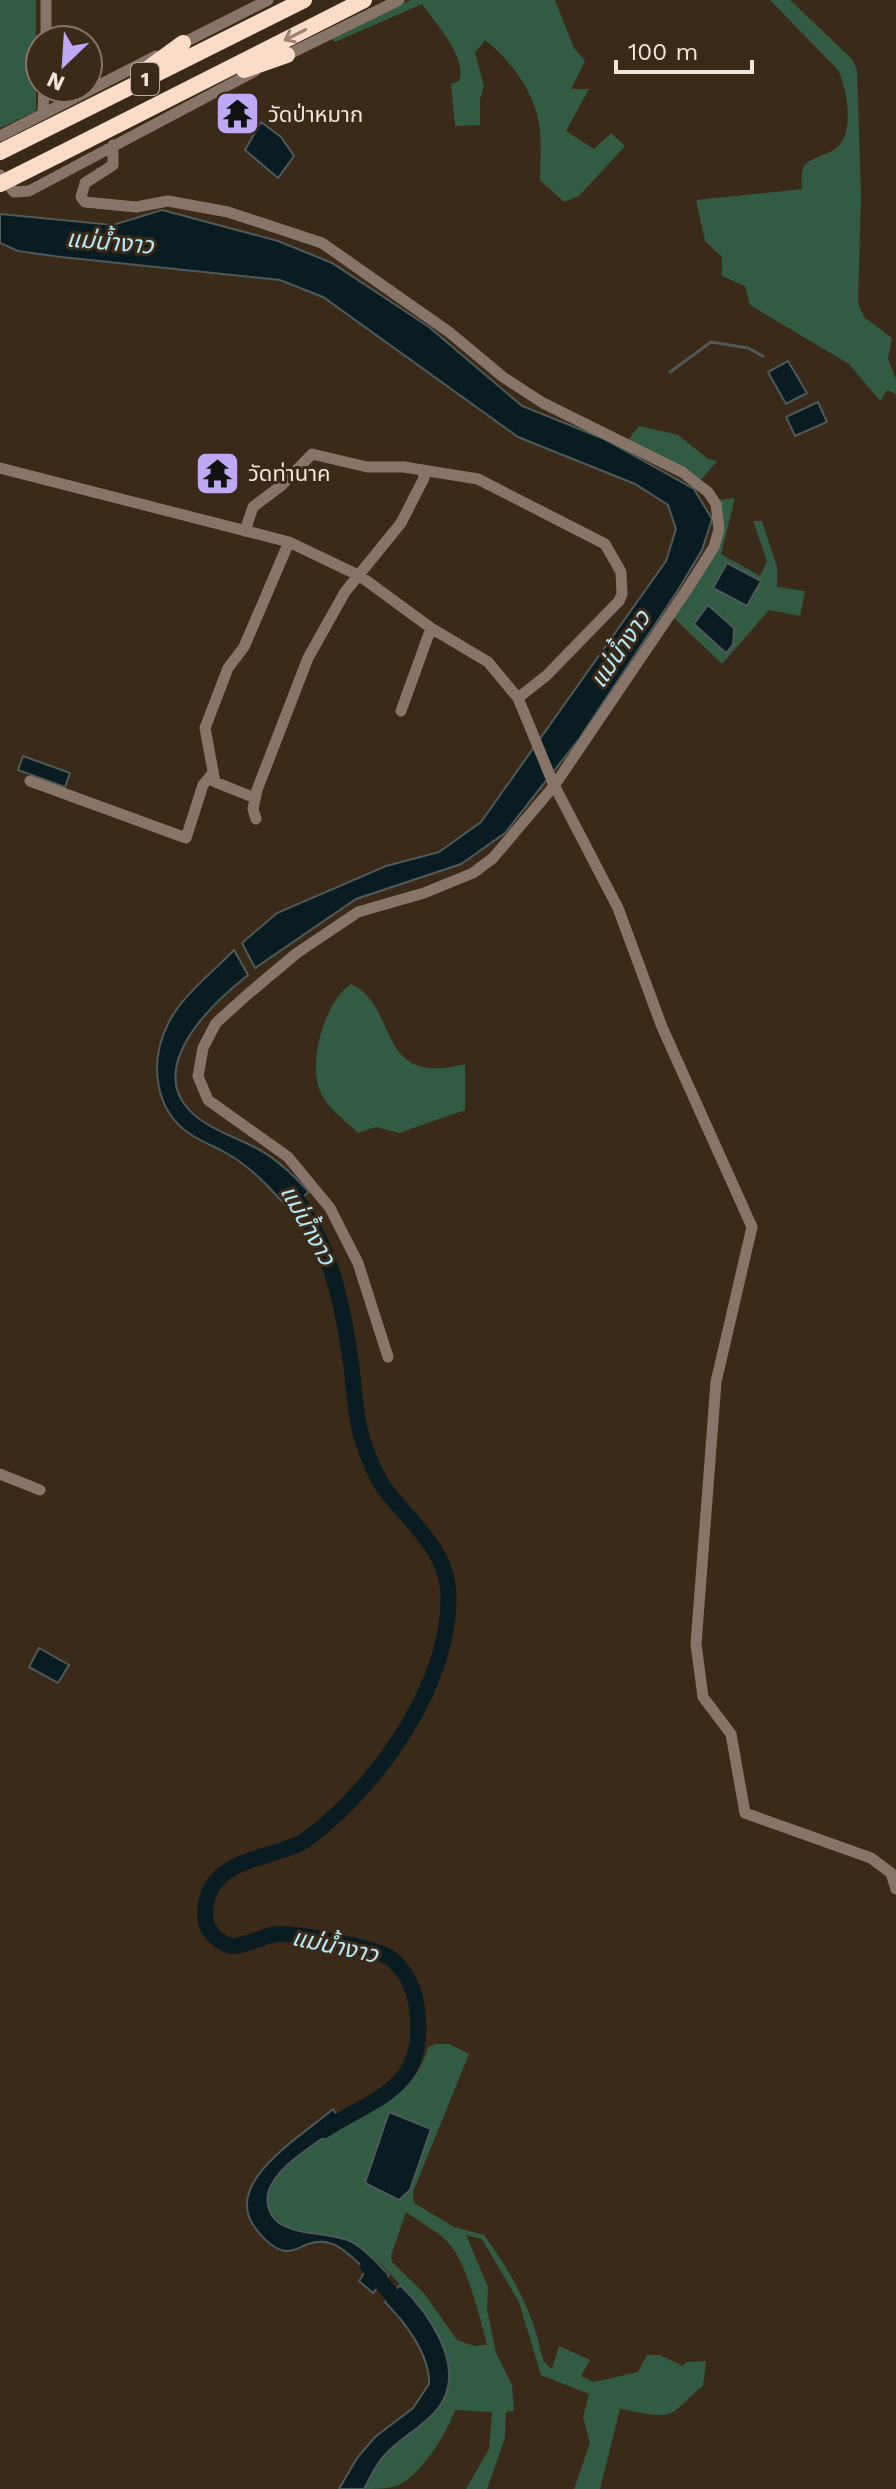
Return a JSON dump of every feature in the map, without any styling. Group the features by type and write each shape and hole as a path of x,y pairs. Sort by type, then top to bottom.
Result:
{"highway":[{"name":"1","path":"0,152 304,0"},
{"name":"1","path":"0,184 364,0"},
{"path":"109,97 183,43"},
{"path":"175,95 287,55"}],"street":[{"path":"46,0 46,24"},
{"path":"0,136 268,0"},
{"path":"0,175 19,194 399,0"},
{"path":"43,104 43,112"},
{"path":"113,145 113,165 85,183 81,197 85,202 136,207 168,201 228,212 322,243 449,332 511,383 543,403 682,472 708,492 716,504 719,529 714,547 554,785 481,868 424,893 366,909 297,953 216,1023 198,1064 200,1087 208,1100 288,1157 330,1208 358,1263 388,1357"},
{"path":"245,531 253,507 282,485 312,454 367,467 478,479 605,544 621,572 622,594 619,601 547,675 518,698"},
{"path":"0,468 289,542 360,576 431,628 488,662 518,698 554,785 618,908 662,1027 752,1227 716,1382 696,1644 703,1697 731,1734 741,1806 745,1813 871,1858 891,1873 896,1889"},
{"path":"256,819 255,798 285,710 308,658 345,592 401,523 424,478 423,471"},
{"path":"255,798 221,786 212,774 205,728 228,668 244,647 289,542"},
{"path":"401,711 431,628"},
{"path":"30,781 186,838 203,785 212,774"},
{"path":"0,1474 40,1490"}],"green space":[{"path":"0,0 36,0 36,24 24,24 24,104 36,104 36,111 0,128"},
{"path":"411,0 555,0 574,48 585,61 571,89 589,89 566,131 594,149 611,133 625,146 579,196 564,202 540,180 540,130 532,99 511,66 485,40 475,53 484,86 480,99 480,125 455,126 451,84 459,81 459,62 449,41 422,4 335,42 331,38"},
{"path":"770,0 790,0 852,59 857,70 861,196 858,303 864,317 892,338 888,359 896,379 896,394 887,390 880,401 849,364 750,305 745,286 722,276 722,257 705,241 696,200 802,189 804,166 835,149 846,133 847,99 838,70"},
{"path":"639,426 678,435 708,459 717,461 701,480 628,440"},
{"path":"735,498 721,554 760,576 767,561 753,521 762,521 777,567 777,587 805,591 800,616 769,610 722,664 673,617 723,524 719,500"},
{"path":"351,984 366,995 402,1055 416,1065 436,1068 465,1064 465,1110 399,1133 376,1127 358,1133 330,1107 318,1085 317,1053 320,1036 333,1005"},
{"path":"449,2044 469,2054 413,2192 414,2203 454,2227 484,2235 521,2296 548,2366 552,2369 559,2346 590,2360 581,2376 594,2382 638,2372 647,2355 660,2355 683,2366 686,2362 706,2361 703,2386 673,2412 654,2415 620,2409 600,2489 574,2489 590,2443 583,2417 589,2394 541,2375 519,2302 482,2239 466,2235 488,2287 487,2309 496,2353 512,2385 514,2411 506,2412 505,2438 487,2489 466,2489 489,2449 492,2412 455,2410 439,2442 414,2474 396,2486 364,2489 383,2457 445,2393 446,2356 421,2310 366,2251 343,2238 303,2231 279,2222 271,2213 267,2201 270,2185 282,2169 300,2153 403,2088 419,2069 428,2047","holes":["406,2212 441,2236 457,2255 473,2294 487,2345 475,2346 457,2340 424,2293 392,2262 391,2256"]}],"water":[{"path":"261,122 281,137 294,156 278,178 245,150"},
{"path":"162,210 278,241 332,263 429,327 522,406 604,439 694,489 712,519 702,550 678,590 579,739 505,833 461,864 356,899 255,968 242,943 277,913 386,866 439,852 481,822 666,561 676,529 668,505 635,484 518,437 323,297 280,280 61,257 18,251 0,243 0,214 113,225"},
{"path":"788,361 807,393 786,404 768,372"},
{"path":"818,402 827,422 795,436 786,417"},
{"path":"727,563 761,581 747,606 713,588"},
{"path":"708,605 734,628 733,645 726,653 694,624"},
{"path":"23,756 70,773 65,787 18,770"},
{"path":"234,950 248,975 200,1021 178,1060 176,1080 182,1100 198,1118 265,1153 309,1192 288,1208 245,1166 178,1124 162,1098 158,1084 158,1053 168,1024 189,994"},
{"path":"39,1648 69,1665 58,1683 29,1667"},
{"path":"333,2109 343,2124 283,2170 268,2193 268,2205 274,2218 283,2225 344,2239 362,2249 389,2275 373,2293 359,2281 366,2270 340,2248 317,2242 291,2251 281,2250 262,2236 247,2212 248,2194 256,2178 286,2146"},
{"path":"389,2112 431,2129 410,2190 399,2200 365,2183"},
{"path":"400,2285 422,2310 441,2341 447,2358 447,2391 433,2414 383,2457 364,2489 339,2489 357,2458 375,2437 413,2408 429,2384 421,2351 408,2329 385,2302"}],"waterway":[{"path":"670,372 711,342 748,348 763,356"},
{"name":"แม่น้ำงาว","path":"287,1185 313,1228 331,1270 347,1337 359,1426 368,1455 385,1489 424,1535 440,1560 448,1588 447,1622 439,1658 407,1728 385,1760 334,1817 307,1839 229,1870 216,1881 208,1896 207,1925 215,1937 228,1945 239,1946 278,1934 338,1942 385,1955 399,1966 408,1980 418,2019 417,2043 404,2077 377,2100 324,2130"},
{"name":"แม่น้ำงาว","path":"368,2266 404,2310"}],"place":[{"name":"วัดป่าหมาก","path":"237,114"},
{"name":"วัดท่านาค","path":"217,473"}]}
